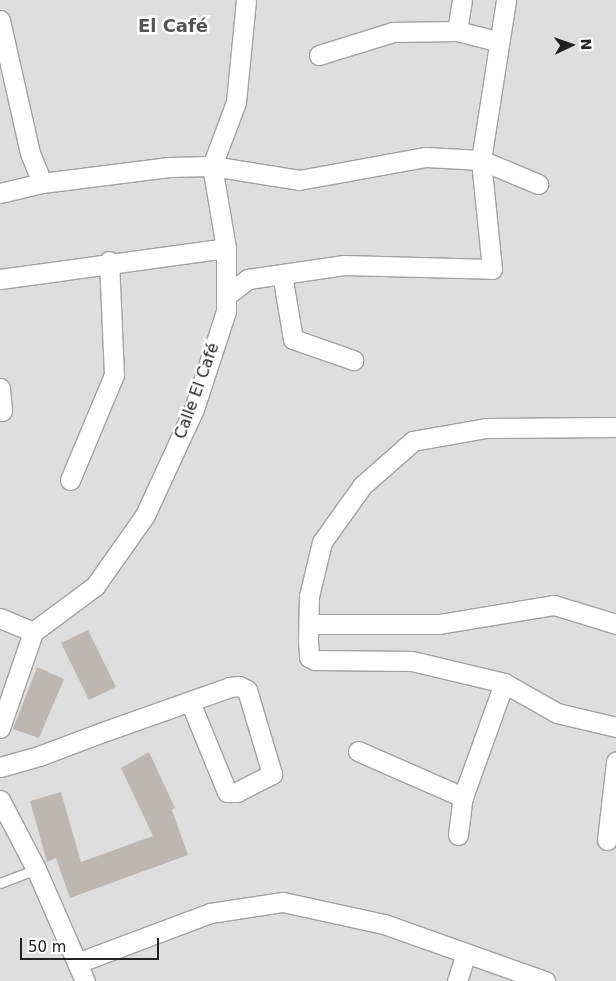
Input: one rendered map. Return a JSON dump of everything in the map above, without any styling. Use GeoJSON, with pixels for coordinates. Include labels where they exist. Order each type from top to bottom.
{"type":"FeatureCollection","features":[{"type":"Feature","properties":{"kind":"street"},"geometry":{"type":"LineString","coordinates":[[212,166],[236,102],[246,0]]}},
{"type":"Feature","properties":{"kind":"street"},"geometry":{"type":"LineString","coordinates":[[457,31],[462,0]]}},
{"type":"Feature","properties":{"kind":"street"},"geometry":{"type":"LineString","coordinates":[[226,296],[248,279],[344,265],[492,269],[481,160],[497,41],[506,0]]}},
{"type":"Feature","properties":{"kind":"street"},"geometry":{"type":"LineString","coordinates":[[0,20],[30,153],[42,183]]}},
{"type":"Feature","properties":{"kind":"street"},"geometry":{"type":"LineString","coordinates":[[319,55],[393,32],[457,31],[497,41]]}},
{"type":"Feature","properties":{"kind":"street"},"geometry":{"type":"LineString","coordinates":[[0,193],[42,183],[212,166],[299,180],[426,157],[481,160],[538,184]]}},
{"type":"Feature","properties":{"kind":"street","name":"Calle El Café"},"geometry":{"type":"LineString","coordinates":[[33,632],[95,586],[145,516],[194,409],[226,311],[226,248],[212,166]]}},
{"type":"Feature","properties":{"kind":"street"},"geometry":{"type":"LineString","coordinates":[[0,279],[109,261],[226,248]]}},
{"type":"Feature","properties":{"kind":"street"},"geometry":{"type":"LineString","coordinates":[[70,480],[114,375],[109,261]]}},
{"type":"Feature","properties":{"kind":"street"},"geometry":{"type":"LineString","coordinates":[[282,274],[293,339],[353,360]]}},
{"type":"Feature","properties":{"kind":"street"},"geometry":{"type":"LineString","coordinates":[[0,388],[2,411]]}},
{"type":"Feature","properties":{"kind":"street"},"geometry":{"type":"LineString","coordinates":[[616,427],[486,428],[413,441],[362,486],[322,542],[309,596],[309,657],[315,660],[412,661],[504,683],[557,713],[616,727]]}},
{"type":"Feature","properties":{"kind":"street"},"geometry":{"type":"LineString","coordinates":[[309,624],[439,624],[554,605],[616,624]]}},
{"type":"Feature","properties":{"kind":"street"},"geometry":{"type":"LineString","coordinates":[[0,618],[33,632],[0,728]]}},
{"type":"Feature","properties":{"kind":"street"},"geometry":{"type":"LineString","coordinates":[[458,835],[463,797],[504,683]]}},
{"type":"Feature","properties":{"kind":"street"},"geometry":{"type":"LineString","coordinates":[[0,767],[230,687],[248,690],[272,774],[236,792],[227,792],[190,702]]}},
{"type":"Feature","properties":{"kind":"street"},"geometry":{"type":"LineString","coordinates":[[358,752],[463,797]]}},
{"type":"Feature","properties":{"kind":"street"},"geometry":{"type":"LineString","coordinates":[[607,840],[616,762]]}},
{"type":"Feature","properties":{"kind":"street"},"geometry":{"type":"LineString","coordinates":[[0,800],[7,829],[36,869],[85,981]]}},
{"type":"Feature","properties":{"kind":"street"},"geometry":{"type":"LineString","coordinates":[[77,963],[210,913],[283,902],[384,924],[545,981]]}},
{"type":"Feature","properties":{"kind":"street"},"geometry":{"type":"LineString","coordinates":[[457,981],[466,953]]}},
{"type":"Feature","properties":{"kind":"lane"},"geometry":{"type":"LineString","coordinates":[[0,883],[36,869]]}},
{"type":"Feature","properties":{"kind":"shaded area"},"geometry":{"type":"Polygon","coordinates":[[[0,0],[616,0],[616,981],[0,981],[0,0]]]}},
{"type":"Feature","properties":{"kind":"building"},"geometry":{"type":"Polygon","coordinates":[[[88,630],[116,687],[89,700],[61,643],[88,630]]]}},
{"type":"Feature","properties":{"kind":"building"},"geometry":{"type":"Polygon","coordinates":[[[37,667],[64,679],[39,738],[13,729],[37,667]]]}},
{"type":"Feature","properties":{"kind":"building"},"geometry":{"type":"Polygon","coordinates":[[[149,752],[175,808],[172,810],[188,855],[70,898],[56,858],[47,862],[30,801],[61,792],[81,862],[153,836],[121,768],[149,752]]]}},
{"type":"Feature","properties":{"kind":"district","name":"El Café"},"geometry":{"type":"Point","coordinates":[173,26]}}]}
